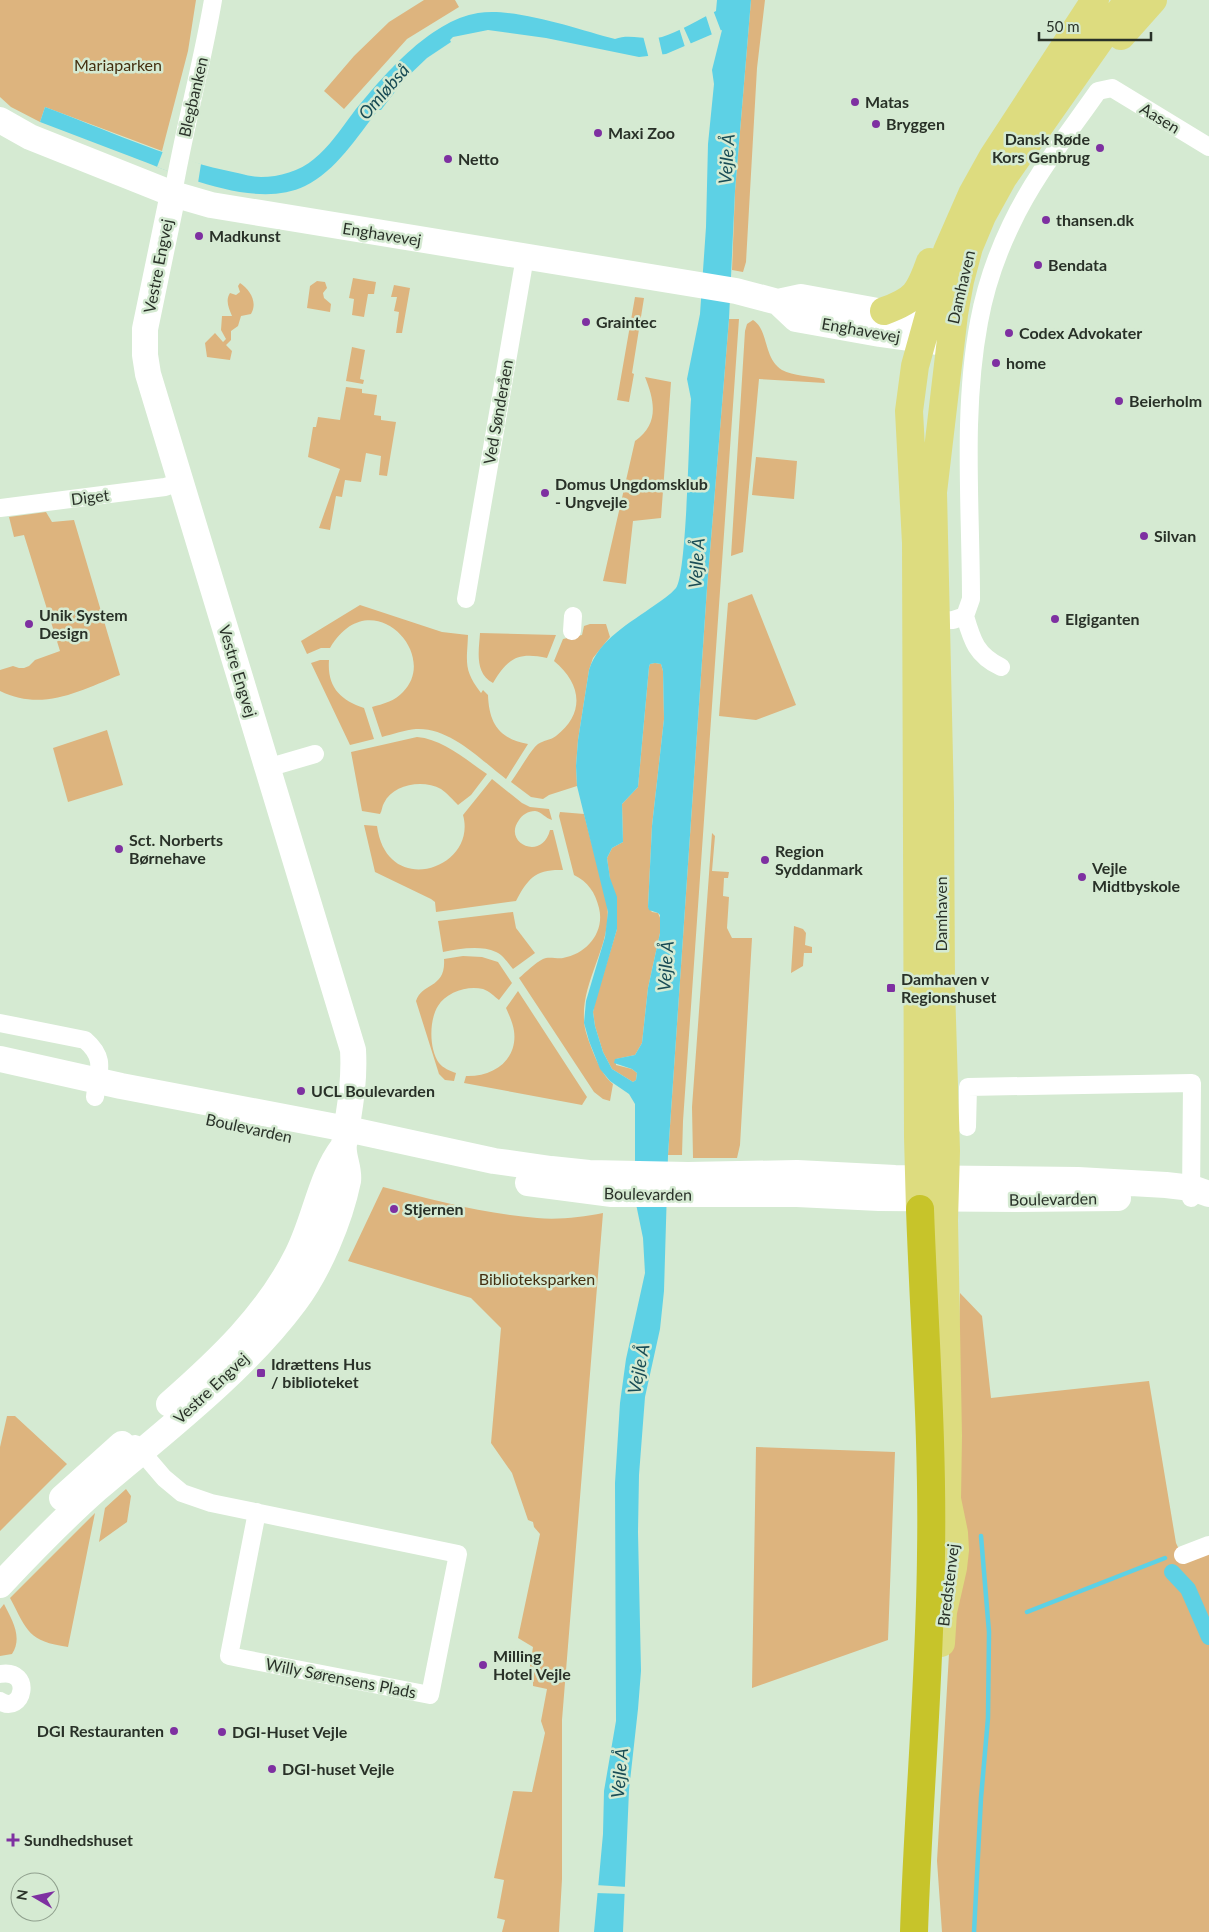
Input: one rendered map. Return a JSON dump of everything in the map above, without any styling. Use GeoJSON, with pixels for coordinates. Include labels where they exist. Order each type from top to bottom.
{"type":"FeatureCollection","features":[{"type":"Feature","properties":{"kind":"highway","name":"Bredstenvej"},"geometry":{"type":"LineString","coordinates":[[915,1932],[932,1554],[930,1439],[932,1195]]}},
{"type":"Feature","properties":{"kind":"highway","name":"Bredstenvej"},"geometry":{"type":"LineString","coordinates":[[915,1932],[928,1844],[940,1660]]}},
{"type":"Feature","properties":{"kind":"main road","name":"Damhaven"},"geometry":{"type":"LineString","coordinates":[[926,621],[933,492],[933,336],[948,251],[972,194],[992,158],[1096,0]]}},
{"type":"Feature","properties":{"kind":"main road","name":"Damhaven"},"geometry":{"type":"LineString","coordinates":[[932,1195],[946,1151],[941,987],[940,803],[926,621],[916,543],[909,411],[915,366],[933,336],[960,281],[969,247],[982,216],[1003,178],[1128,0]]}},
{"type":"Feature","properties":{"kind":"main road"},"geometry":{"type":"LineString","coordinates":[[1084,62],[1111,48],[1153,0]]}},
{"type":"Feature","properties":{"kind":"main road"},"geometry":{"type":"LineString","coordinates":[[884,311],[902,305],[915,294],[924,278],[958,190],[978,156],[1000,124],[1043,80]]}},
{"type":"Feature","properties":{"kind":"main road","name":"Enghavevej"},"geometry":{"type":"LineString","coordinates":[[0,120],[30,137],[172,194],[211,205],[633,276],[691,283],[736,291],[778,302],[800,297],[884,311],[933,336]]}},
{"type":"Feature","properties":{"kind":"main road","name":"Vestre Engvej"},"geometry":{"type":"LineString","coordinates":[[0,1559],[81,1479],[136,1445],[211,1392],[266,1336],[295,1302],[316,1266],[342,1202],[348,1179],[345,1138],[354,1074],[352,1050],[148,374],[145,355],[145,329],[172,194]]}},
{"type":"Feature","properties":{"kind":"main road","name":"Enghavevej"},"geometry":{"type":"LineString","coordinates":[[778,302],[796,319],[933,336]]}},
{"type":"Feature","properties":{"kind":"main road","name":"Boulevarden"},"geometry":{"type":"LineString","coordinates":[[0,1060],[96,1088]]}},
{"type":"Feature","properties":{"kind":"main road","name":"Boulevarden"},"geometry":{"type":"LineString","coordinates":[[0,1077],[96,1088],[345,1138],[552,1188],[594,1193],[627,1183],[677,1184],[797,1173],[932,1195],[1200,1198]]}},
{"type":"Feature","properties":{"kind":"main road","name":"Bredstenvej"},"geometry":{"type":"LineString","coordinates":[[932,1195],[947,1500],[954,1533],[955,1550],[943,1612],[940,1660]]}},
{"type":"Feature","properties":{"kind":"main road","name":"Vestre Engvej"},"geometry":{"type":"LineString","coordinates":[[0,1585],[136,1445]]}},
{"type":"Feature","properties":{"kind":"street","name":"Blegbanken"},"geometry":{"type":"LineString","coordinates":[[172,194],[213,0]]}},
{"type":"Feature","properties":{"kind":"street","name":"Aasen"},"geometry":{"type":"LineString","coordinates":[[1112,88],[1209,147]]}},
{"type":"Feature","properties":{"kind":"street","name":"Damhaven"},"geometry":{"type":"LineString","coordinates":[[964,616],[971,599],[969,424],[971,373],[979,320],[993,272],[1011,225],[1033,183],[1098,91],[1112,88]]}},
{"type":"Feature","properties":{"kind":"street","name":"Ved Sønderåen"},"geometry":{"type":"LineString","coordinates":[[466,599],[525,258]]}},
{"type":"Feature","properties":{"kind":"street","name":"Diget"},"geometry":{"type":"LineString","coordinates":[[0,508],[165,487],[180,482]]}},
{"type":"Feature","properties":{"kind":"street"},"geometry":{"type":"LineString","coordinates":[[926,621],[953,620],[964,616],[973,643],[990,662],[1000,667]]}},
{"type":"Feature","properties":{"kind":"street"},"geometry":{"type":"LineString","coordinates":[[267,768],[314,754]]}},
{"type":"Feature","properties":{"kind":"street"},"geometry":{"type":"LineString","coordinates":[[0,1023],[85,1040],[100,1059],[96,1088]]}},
{"type":"Feature","properties":{"kind":"street"},"geometry":{"type":"LineString","coordinates":[[967,1127],[968,1087],[1192,1083],[1200,1198]]}},
{"type":"Feature","properties":{"kind":"street","name":"Willy Sørensens Plads"},"geometry":{"type":"LineString","coordinates":[[136,1445],[164,1478],[182,1492],[211,1503],[256,1512],[458,1554],[430,1696],[229,1656],[256,1512]]}},
{"type":"Feature","properties":{"kind":"street"},"geometry":{"type":"LineString","coordinates":[[1183,1555],[1209,1545]]}},
{"type":"Feature","properties":{"kind":"street"},"geometry":{"type":"LineString","coordinates":[[0,1674],[11,1674],[19,1678],[22,1688],[20,1698],[12,1703],[0,1701]]}},
{"type":"Feature","properties":{"kind":"green space","name":"Mariaparken"},"geometry":{"type":"Polygon","coordinates":[[[0,0],[196,0],[188,51],[162,151],[45,107],[40,122],[11,107],[0,97],[0,0]]]}},
{"type":"Feature","properties":{"kind":"green space"},"geometry":{"type":"Polygon","coordinates":[[[424,0],[455,0],[459,7],[407,39],[344,109],[324,91],[354,56],[389,22],[424,0]]]}},
{"type":"Feature","properties":{"kind":"green space"},"geometry":{"type":"Polygon","coordinates":[[[751,0],[765,0],[757,68],[746,262],[743,272],[732,270],[735,191],[751,0]]]}},
{"type":"Feature","properties":{"kind":"green space"},"geometry":{"type":"Polygon","coordinates":[[[353,278],[376,282],[374,294],[368,294],[364,317],[352,315],[354,299],[349,298],[353,278]]]}},
{"type":"Feature","properties":{"kind":"green space"},"geometry":{"type":"Polygon","coordinates":[[[317,281],[325,282],[327,288],[323,293],[324,298],[331,304],[330,312],[307,308],[310,286],[317,281]]]}},
{"type":"Feature","properties":{"kind":"green space"},"geometry":{"type":"Polygon","coordinates":[[[240,283],[252,297],[253,310],[251,314],[241,316],[238,326],[231,331],[231,340],[226,345],[232,351],[230,360],[207,357],[205,343],[215,333],[223,342],[226,339],[221,330],[222,316],[232,316],[228,299],[230,293],[236,295],[240,292],[238,286],[240,283]]]}},
{"type":"Feature","properties":{"kind":"green space"},"geometry":{"type":"Polygon","coordinates":[[[394,285],[410,288],[402,333],[396,333],[399,312],[394,311],[397,297],[391,297],[394,285]]]}},
{"type":"Feature","properties":{"kind":"green space"},"geometry":{"type":"Polygon","coordinates":[[[635,297],[644,298],[629,402],[617,400],[635,297]]]}},
{"type":"Feature","properties":{"kind":"green space"},"geometry":{"type":"Polygon","coordinates":[[[729,319],[739,319],[682,1155],[668,1155],[707,588],[729,319]]]}},
{"type":"Feature","properties":{"kind":"green space"},"geometry":{"type":"Polygon","coordinates":[[[753,320],[762,330],[769,352],[776,365],[791,374],[824,379],[825,383],[759,379],[743,552],[731,556],[745,331],[747,324],[753,320]]]}},
{"type":"Feature","properties":{"kind":"green space"},"geometry":{"type":"Polygon","coordinates":[[[352,347],[365,350],[360,379],[364,380],[363,384],[346,381],[352,347]]]}},
{"type":"Feature","properties":{"kind":"green space"},"geometry":{"type":"Polygon","coordinates":[[[645,377],[671,382],[661,518],[633,521],[626,584],[603,581],[635,441],[648,427],[653,412],[651,395],[645,377]]]}},
{"type":"Feature","properties":{"kind":"green space"},"geometry":{"type":"Polygon","coordinates":[[[346,387],[362,389],[362,393],[377,395],[374,415],[381,416],[381,420],[396,422],[387,476],[379,475],[381,456],[366,453],[361,482],[345,480],[342,497],[336,496],[330,530],[319,528],[340,469],[308,457],[313,427],[316,427],[318,417],[340,420],[346,387]]]}},
{"type":"Feature","properties":{"kind":"green space"},"geometry":{"type":"Polygon","coordinates":[[[756,457],[797,461],[794,499],[752,495],[756,457]]]}},
{"type":"Feature","properties":{"kind":"green space"},"geometry":{"type":"Polygon","coordinates":[[[46,512],[52,522],[74,520],[120,675],[61,697],[31,700],[0,691],[0,670],[13,666],[24,668],[35,660],[60,651],[24,535],[14,537],[9,517],[46,512]]]}},
{"type":"Feature","properties":{"kind":"green space"},"geometry":{"type":"Polygon","coordinates":[[[752,594],[796,705],[756,720],[719,716],[728,603],[752,594]]]}},
{"type":"Feature","properties":{"kind":"green space"},"geometry":{"type":"Polygon","coordinates":[[[360,605],[442,632],[468,635],[467,666],[475,685],[481,693],[483,690],[488,695],[493,721],[503,734],[518,742],[528,744],[506,779],[476,754],[441,733],[416,729],[382,737],[372,707],[389,702],[400,695],[412,676],[413,660],[407,643],[396,630],[381,622],[364,621],[346,629],[330,648],[321,648],[307,654],[301,641],[360,605]]]}},
{"type":"Feature","properties":{"kind":"green space"},"geometry":{"type":"Polygon","coordinates":[[[606,624],[610,637],[593,658],[589,670],[578,740],[577,786],[549,795],[543,799],[531,797],[511,782],[535,746],[556,736],[572,718],[576,708],[574,688],[570,679],[554,661],[563,639],[582,635],[584,626],[606,624]]]}},
{"type":"Feature","properties":{"kind":"green space"},"geometry":{"type":"Polygon","coordinates":[[[480,633],[556,635],[547,658],[528,656],[515,659],[504,668],[493,683],[487,679],[480,667],[480,633]]]}},
{"type":"Feature","properties":{"kind":"green space"},"geometry":{"type":"Polygon","coordinates":[[[329,660],[330,678],[337,691],[348,701],[364,708],[374,739],[350,745],[311,663],[329,660]]]}},
{"type":"Feature","properties":{"kind":"green space"},"geometry":{"type":"Polygon","coordinates":[[[650,664],[661,664],[663,671],[664,719],[652,826],[648,907],[652,912],[658,913],[661,920],[648,988],[642,1043],[635,1055],[616,1059],[616,1065],[632,1069],[637,1073],[636,1080],[633,1082],[612,1069],[603,1052],[593,1012],[617,929],[607,858],[612,848],[623,842],[622,804],[638,787],[649,667],[650,664]]]}},
{"type":"Feature","properties":{"kind":"green space"},"geometry":{"type":"Polygon","coordinates":[[[107,730],[123,785],[68,802],[53,748],[107,730]]]}},
{"type":"Feature","properties":{"kind":"green space"},"geometry":{"type":"Polygon","coordinates":[[[417,737],[445,746],[487,774],[471,795],[458,805],[441,789],[426,784],[417,784],[394,791],[384,803],[380,814],[362,811],[351,752],[417,737]]]}},
{"type":"Feature","properties":{"kind":"green space"},"geometry":{"type":"Polygon","coordinates":[[[492,779],[522,803],[530,807],[549,809],[552,820],[535,811],[524,815],[515,828],[516,836],[519,842],[525,846],[532,847],[546,840],[550,830],[553,830],[563,870],[546,871],[534,876],[516,901],[436,912],[435,902],[431,899],[375,872],[364,825],[377,826],[384,849],[397,863],[413,869],[429,868],[445,861],[457,849],[464,834],[463,815],[492,779]]]}},
{"type":"Feature","properties":{"kind":"green space"},"geometry":{"type":"Polygon","coordinates":[[[560,812],[584,814],[607,903],[606,933],[588,989],[584,1019],[586,1031],[599,1065],[613,1084],[610,1101],[603,1099],[594,1092],[519,978],[543,959],[563,958],[580,952],[592,941],[599,925],[599,908],[593,892],[587,884],[574,875],[559,816],[560,812]]]}},
{"type":"Feature","properties":{"kind":"green space"},"geometry":{"type":"Polygon","coordinates":[[[712,833],[715,836],[712,871],[729,872],[728,878],[724,878],[723,896],[729,897],[727,928],[732,938],[752,938],[740,1145],[737,1158],[693,1158],[692,1107],[712,833]]]}},
{"type":"Feature","properties":{"kind":"green space"},"geometry":{"type":"Polygon","coordinates":[[[513,912],[516,928],[535,953],[513,969],[501,955],[490,950],[469,948],[443,952],[438,921],[513,912]]]}},
{"type":"Feature","properties":{"kind":"green space"},"geometry":{"type":"Polygon","coordinates":[[[794,926],[803,929],[806,933],[805,945],[812,947],[812,953],[804,953],[803,966],[791,973],[794,926]]]}},
{"type":"Feature","properties":{"kind":"green space"},"geometry":{"type":"Polygon","coordinates":[[[463,956],[482,957],[498,962],[512,983],[499,1000],[485,990],[471,988],[452,993],[438,1006],[433,1019],[431,1034],[433,1050],[441,1065],[456,1073],[454,1081],[445,1080],[439,1074],[416,1001],[423,991],[441,976],[444,969],[444,959],[463,956]]]}},
{"type":"Feature","properties":{"kind":"green space"},"geometry":{"type":"Polygon","coordinates":[[[518,991],[587,1097],[582,1105],[464,1083],[466,1076],[476,1076],[494,1070],[508,1058],[514,1041],[514,1031],[506,1008],[518,991]]]}},
{"type":"Feature","properties":{"kind":"green space","name":"Biblioteksparken"},"geometry":{"type":"Polygon","coordinates":[[[383,1187],[459,1206],[518,1216],[545,1219],[579,1217],[603,1213],[562,1720],[562,1879],[559,1932],[502,1932],[505,1920],[497,1918],[504,1880],[494,1878],[513,1791],[532,1792],[545,1733],[541,1721],[547,1689],[533,1686],[533,1681],[528,1679],[533,1647],[518,1638],[540,1534],[534,1527],[533,1522],[528,1520],[512,1473],[491,1443],[501,1328],[471,1298],[348,1261],[383,1187]]]}},
{"type":"Feature","properties":{"kind":"green space"},"geometry":{"type":"Polygon","coordinates":[[[960,1293],[982,1316],[991,1398],[1149,1381],[1176,1543],[1184,1560],[1209,1551],[1209,1932],[942,1932],[937,1861],[952,1602],[960,1293]]]}},
{"type":"Feature","properties":{"kind":"green space"},"geometry":{"type":"Polygon","coordinates":[[[7,1416],[15,1416],[67,1464],[0,1531],[0,1447],[7,1416]]]}},
{"type":"Feature","properties":{"kind":"green space"},"geometry":{"type":"Polygon","coordinates":[[[756,1447],[895,1452],[888,1640],[752,1688],[756,1447]]]}},
{"type":"Feature","properties":{"kind":"green space"},"geometry":{"type":"Polygon","coordinates":[[[126,1489],[131,1496],[127,1522],[99,1542],[105,1508],[126,1489]]]}},
{"type":"Feature","properties":{"kind":"green space"},"geometry":{"type":"Polygon","coordinates":[[[95,1513],[68,1647],[45,1642],[37,1638],[26,1627],[10,1598],[95,1513]]]}},
{"type":"Feature","properties":{"kind":"green space"},"geometry":{"type":"Polygon","coordinates":[[[4,1604],[15,1629],[17,1641],[12,1654],[0,1656],[0,1609],[4,1604]]]}},
{"type":"Feature","properties":{"kind":"water"},"geometry":{"type":"Polygon","coordinates":[[[717,0],[751,0],[735,191],[729,319],[707,588],[668,1155],[664,1291],[660,1329],[645,1397],[639,1475],[638,1532],[641,1671],[629,1790],[623,1932],[594,1932],[603,1834],[604,1791],[616,1721],[615,1483],[620,1403],[626,1359],[645,1273],[643,1238],[635,1199],[635,1104],[629,1094],[610,1081],[600,1069],[584,1023],[586,1001],[605,937],[608,912],[577,786],[576,766],[578,740],[589,670],[594,659],[600,649],[616,633],[674,591],[680,577],[687,499],[691,399],[687,379],[700,314],[706,227],[708,144],[714,84],[712,70],[722,30],[666,54],[639,57],[546,38],[488,30],[453,37],[450,40],[451,42],[427,58],[404,80],[381,110],[378,110],[327,172],[305,186],[285,192],[264,194],[218,187],[172,172],[40,122],[45,107],[179,158],[252,176],[275,176],[296,170],[314,159],[330,143],[378,83],[408,52],[442,27],[460,18],[478,13],[510,13],[546,20],[615,39],[621,37],[656,38],[682,29],[716,11],[717,0]],[[650,664],[649,667],[638,787],[622,804],[623,842],[612,848],[607,858],[610,878],[617,897],[617,929],[593,1012],[603,1052],[612,1069],[633,1082],[636,1080],[637,1073],[632,1069],[614,1063],[615,1059],[635,1055],[642,1043],[648,988],[660,933],[660,915],[649,910],[648,907],[652,826],[664,719],[663,671],[661,664],[650,664]]]}},
{"type":"Feature","properties":{"kind":"pier"},"geometry":{"type":"Polygon","coordinates":[[[713,10],[721,31],[712,35],[705,13],[713,10]]]}},
{"type":"Feature","properties":{"kind":"pier"},"geometry":{"type":"Polygon","coordinates":[[[683,26],[691,44],[685,47],[679,28],[683,26]]]}},
{"type":"Feature","properties":{"kind":"pier"},"geometry":{"type":"Polygon","coordinates":[[[658,35],[663,57],[649,59],[643,36],[658,35]]]}},
{"type":"Feature","properties":{"kind":"pier"},"geometry":{"type":"Polygon","coordinates":[[[163,151],[201,164],[198,183],[157,167],[163,151]]]}},
{"type":"Feature","properties":{"kind":"pier"},"geometry":{"type":"Polygon","coordinates":[[[595,1885],[628,1887],[627,1894],[595,1893],[595,1885]]]}},
{"type":"Feature","properties":{"kind":"waterway"},"geometry":{"type":"LineString","coordinates":[[974,1932],[981,1798],[988,1718],[989,1632],[981,1536]]}},
{"type":"Feature","properties":{"kind":"waterway"},"geometry":{"type":"LineString","coordinates":[[1027,1612],[1165,1558]]}},
{"type":"Feature","properties":{"kind":"waterway"},"geometry":{"type":"LineString","coordinates":[[1172,1572],[1188,1589],[1209,1637]]}},
{"type":"Feature","properties":{"kind":"place","name":"Matas"},"geometry":{"type":"Point","coordinates":[855,102]}},
{"type":"Feature","properties":{"kind":"place","name":"Bryggen"},"geometry":{"type":"Point","coordinates":[876,124]}},
{"type":"Feature","properties":{"kind":"place","name":"Maxi Zoo"},"geometry":{"type":"Point","coordinates":[598,133]}},
{"type":"Feature","properties":{"kind":"place","name":"Dansk Røde Kors Genbrug"},"geometry":{"type":"Point","coordinates":[1100,148]}},
{"type":"Feature","properties":{"kind":"place","name":"Netto"},"geometry":{"type":"Point","coordinates":[448,159]}},
{"type":"Feature","properties":{"kind":"place","name":"thansen.dk"},"geometry":{"type":"Point","coordinates":[1046,220]}},
{"type":"Feature","properties":{"kind":"place","name":"Madkunst"},"geometry":{"type":"Point","coordinates":[199,236]}},
{"type":"Feature","properties":{"kind":"place","name":"Bendata"},"geometry":{"type":"Point","coordinates":[1038,265]}},
{"type":"Feature","properties":{"kind":"place","name":"Graintec"},"geometry":{"type":"Point","coordinates":[586,322]}},
{"type":"Feature","properties":{"kind":"place","name":"Codex Advokater"},"geometry":{"type":"Point","coordinates":[1009,333]}},
{"type":"Feature","properties":{"kind":"place","name":"home"},"geometry":{"type":"Point","coordinates":[996,363]}},
{"type":"Feature","properties":{"kind":"place","name":"Beierholm"},"geometry":{"type":"Point","coordinates":[1119,401]}},
{"type":"Feature","properties":{"kind":"place","name":"Domus Ungdomsklub - Ungvejle"},"geometry":{"type":"Point","coordinates":[545,493]}},
{"type":"Feature","properties":{"kind":"place","name":"Silvan"},"geometry":{"type":"Point","coordinates":[1144,536]}},
{"type":"Feature","properties":{"kind":"place","name":"Elgiganten"},"geometry":{"type":"Point","coordinates":[1055,619]}},
{"type":"Feature","properties":{"kind":"place","name":"Unik System Design"},"geometry":{"type":"Point","coordinates":[29,624]}},
{"type":"Feature","properties":{"kind":"place","name":"Sct. Norberts Børnehave"},"geometry":{"type":"Point","coordinates":[119,849]}},
{"type":"Feature","properties":{"kind":"place","name":"Region Syddanmark"},"geometry":{"type":"Point","coordinates":[765,860]}},
{"type":"Feature","properties":{"kind":"place","name":"Vejle Midtbyskole"},"geometry":{"type":"Point","coordinates":[1082,877]}},
{"type":"Feature","properties":{"kind":"place","name":"Damhaven v Regionshuset"},"geometry":{"type":"Point","coordinates":[891,988]}},
{"type":"Feature","properties":{"kind":"place","name":"UCL Boulevarden"},"geometry":{"type":"Point","coordinates":[301,1091]}},
{"type":"Feature","properties":{"kind":"place","name":"Stjernen"},"geometry":{"type":"Point","coordinates":[394,1209]}},
{"type":"Feature","properties":{"kind":"place","name":"Idrættens Hus / biblioteket"},"geometry":{"type":"Point","coordinates":[261,1373]}},
{"type":"Feature","properties":{"kind":"place","name":"Milling Hotel Vejle"},"geometry":{"type":"Point","coordinates":[483,1665]}},
{"type":"Feature","properties":{"kind":"place","name":"DGI Restauranten"},"geometry":{"type":"Point","coordinates":[174,1731]}},
{"type":"Feature","properties":{"kind":"place","name":"DGI-Huset Vejle"},"geometry":{"type":"Point","coordinates":[222,1732]}},
{"type":"Feature","properties":{"kind":"place","name":"DGI-huset Vejle"},"geometry":{"type":"Point","coordinates":[272,1769]}},
{"type":"Feature","properties":{"kind":"place","name":"Sundhedshuset"},"geometry":{"type":"Point","coordinates":[13,1840]}},
{"type":"Feature","properties":{"kind":"water label","name":"Omløbså"},"geometry":{"type":"Point","coordinates":[384,92]}},
{"type":"Feature","properties":{"kind":"water label","name":"Vejle Å"},"geometry":{"type":"Point","coordinates":[727,159]}},
{"type":"Feature","properties":{"kind":"water label","name":"Vejle Å"},"geometry":{"type":"Point","coordinates":[697,563]}},
{"type":"Feature","properties":{"kind":"water label","name":"Vejle Å"},"geometry":{"type":"Point","coordinates":[666,966]}},
{"type":"Feature","properties":{"kind":"water label","name":"Vejle Å"},"geometry":{"type":"Point","coordinates":[639,1369]}},
{"type":"Feature","properties":{"kind":"water label","name":"Vejle Å"},"geometry":{"type":"Point","coordinates":[620,1773]}}]}
